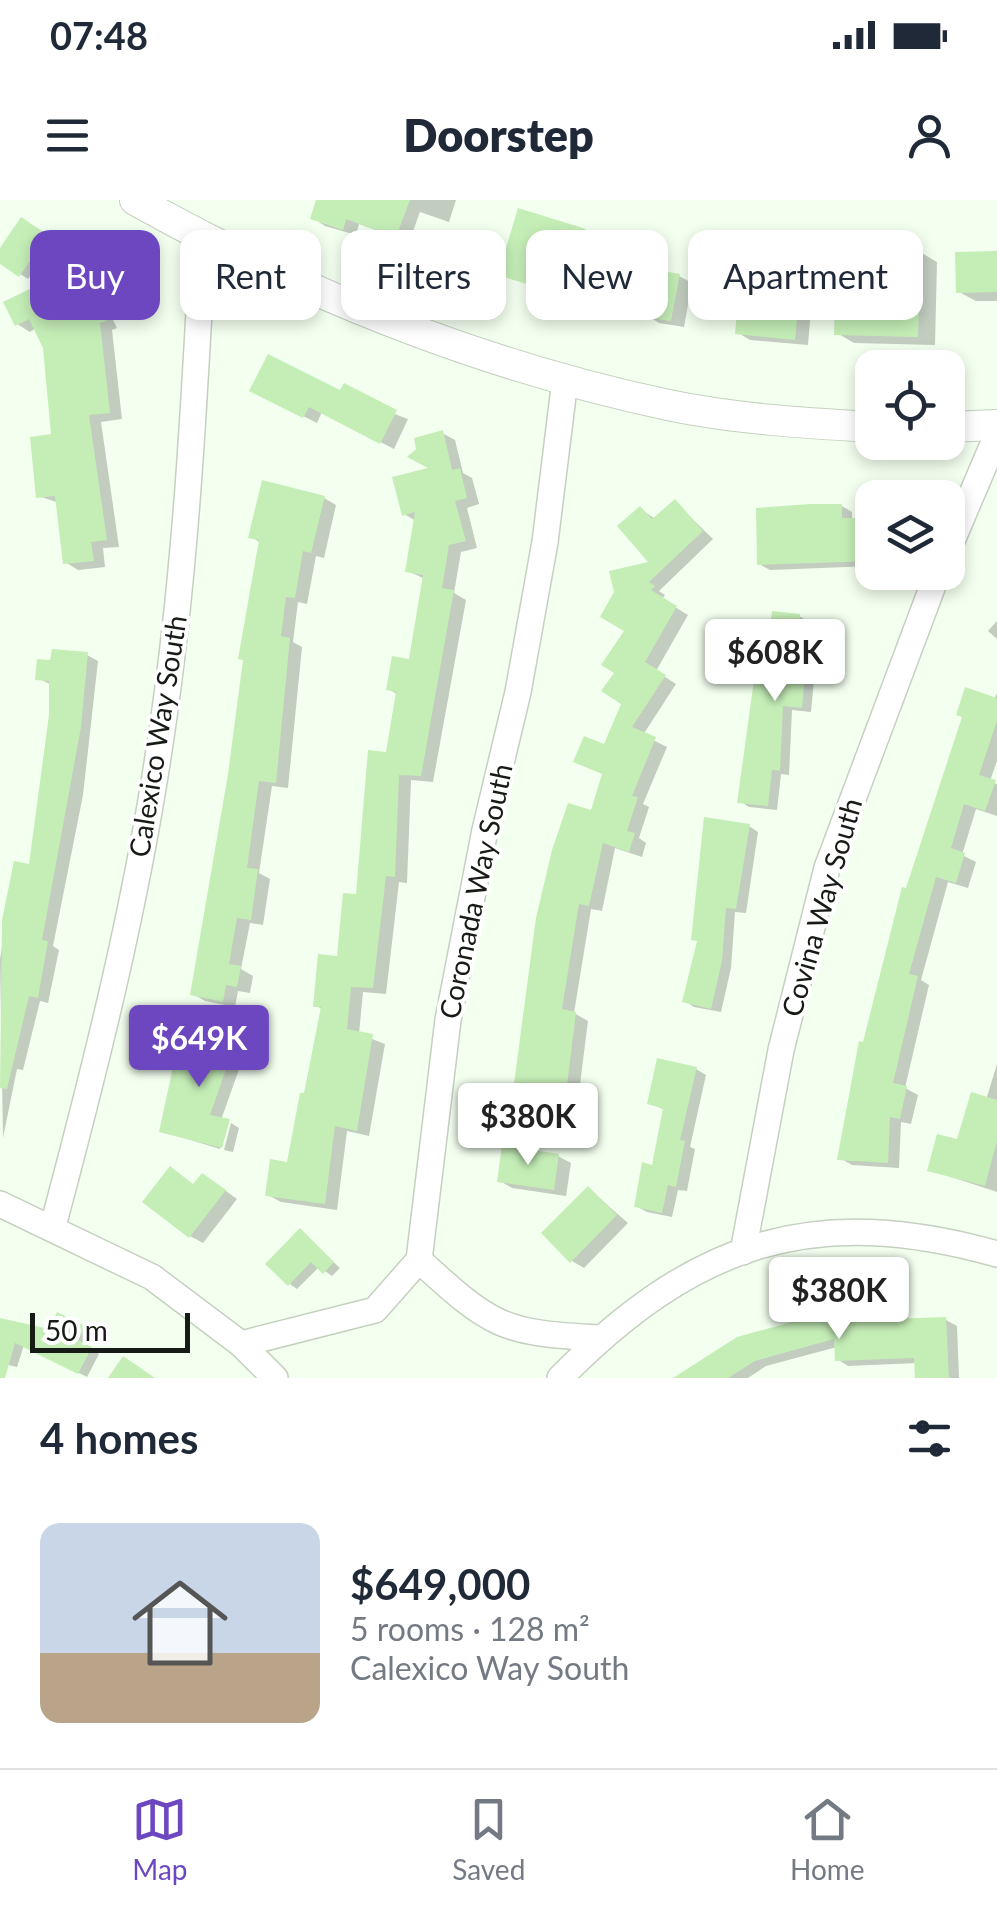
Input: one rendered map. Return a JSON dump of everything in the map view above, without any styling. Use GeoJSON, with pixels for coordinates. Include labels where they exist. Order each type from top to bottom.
{"type":"FeatureCollection","features":[{"type":"Feature","properties":{"kind":"street"},"geometry":{"type":"LineString","coordinates":[[135,200],[188,230]]}},
{"type":"Feature","properties":{"kind":"street"},"geometry":{"type":"LineString","coordinates":[[321,293],[454,345],[565,380],[670,406],[768,421],[855,427]]}},
{"type":"Feature","properties":{"kind":"street","name":"Calexico Way South"},"geometry":{"type":"LineString","coordinates":[[53,1226],[108,1020],[161,738],[190,489],[198,320]]}},
{"type":"Feature","properties":{"kind":"street","name":"Coronada Way South"},"geometry":{"type":"LineString","coordinates":[[419,1260],[448,1020],[522,673],[545,542],[565,380]]}},
{"type":"Feature","properties":{"kind":"street"},"geometry":{"type":"LineString","coordinates":[[965,426],[997,425]]}},
{"type":"Feature","properties":{"kind":"street"},"geometry":{"type":"LineString","coordinates":[[965,510],[997,436]]}},
{"type":"Feature","properties":{"kind":"street","name":"Covina Way South"},"geometry":{"type":"LineString","coordinates":[[743,1252],[780,1050],[827,868],[931,590]]}},
{"type":"Feature","properties":{"kind":"street"},"geometry":{"type":"LineString","coordinates":[[0,1204],[53,1226],[152,1277],[241,1344],[274,1378]]}},
{"type":"Feature","properties":{"kind":"street"},"geometry":{"type":"LineString","coordinates":[[560,1378],[600,1338],[672,1286],[786,1236],[882,1230],[997,1254]]}},
{"type":"Feature","properties":{"kind":"street"},"geometry":{"type":"LineString","coordinates":[[241,1344],[375,1310],[419,1260],[463,1301],[502,1328],[600,1338]]}},
{"type":"Feature","properties":{"kind":"building"},"geometry":{"type":"Polygon","coordinates":[[[316,200],[410,200],[399,230],[377,230],[346,219],[343,230],[310,219],[316,200]]]}},
{"type":"Feature","properties":{"kind":"building"},"geometry":{"type":"Polygon","coordinates":[[[518,208],[586,229],[526,230],[526,284],[506,278],[506,248],[518,208]]]}},
{"type":"Feature","properties":{"kind":"building"},"geometry":{"type":"Polygon","coordinates":[[[21,217],[40,230],[30,230],[30,261],[19,277],[0,264],[0,248],[21,217]]]}},
{"type":"Feature","properties":{"kind":"building"},"geometry":{"type":"Polygon","coordinates":[[[997,251],[997,292],[956,293],[955,252],[997,251]]]}},
{"type":"Feature","properties":{"kind":"building"},"geometry":{"type":"Polygon","coordinates":[[[668,272],[680,274],[671,321],[664,320],[668,320],[668,272]]]}},
{"type":"Feature","properties":{"kind":"building"},"geometry":{"type":"Polygon","coordinates":[[[30,289],[30,320],[106,321],[100,323],[110,413],[89,415],[107,540],[91,542],[94,561],[63,564],[55,496],[36,498],[30,437],[51,434],[43,348],[29,319],[15,326],[3,302],[30,289]]]}},
{"type":"Feature","properties":{"kind":"building"},"geometry":{"type":"Polygon","coordinates":[[[736,320],[797,320],[795,340],[735,334],[736,320]]]}},
{"type":"Feature","properties":{"kind":"building"},"geometry":{"type":"Polygon","coordinates":[[[835,320],[919,320],[918,337],[834,335],[835,320]]]}},
{"type":"Feature","properties":{"kind":"building"},"geometry":{"type":"Polygon","coordinates":[[[268,354],[340,390],[344,383],[397,410],[380,444],[309,407],[303,418],[249,391],[268,354]]]}},
{"type":"Feature","properties":{"kind":"building"},"geometry":{"type":"Polygon","coordinates":[[[443,430],[452,470],[460,468],[467,498],[455,501],[466,541],[449,545],[442,588],[454,590],[421,776],[399,775],[395,877],[386,876],[373,988],[351,987],[347,1029],[373,1034],[357,1131],[335,1126],[325,1204],[265,1196],[270,1159],[287,1162],[300,1093],[304,1093],[321,1007],[313,1007],[318,954],[337,956],[343,893],[356,894],[368,750],[386,752],[396,692],[386,690],[392,656],[409,659],[423,575],[405,572],[415,512],[402,516],[392,477],[428,468],[407,457],[416,449],[414,438],[443,430]]]}},
{"type":"Feature","properties":{"kind":"building"},"geometry":{"type":"Polygon","coordinates":[[[262,480],[325,496],[311,553],[303,551],[295,598],[286,597],[281,636],[290,638],[276,783],[259,781],[247,868],[258,869],[251,920],[237,918],[229,964],[241,966],[237,987],[226,985],[223,1002],[190,995],[228,774],[243,660],[238,659],[259,540],[248,538],[262,480]]]}},
{"type":"Feature","properties":{"kind":"building"},"geometry":{"type":"Polygon","coordinates":[[[675,499],[703,531],[649,582],[655,586],[651,590],[677,606],[645,662],[666,675],[632,727],[656,737],[632,796],[638,797],[627,831],[635,833],[629,852],[603,843],[589,906],[579,904],[562,1009],[576,1012],[563,1119],[510,1114],[536,918],[552,850],[568,803],[591,810],[602,774],[573,762],[584,736],[604,744],[621,704],[601,691],[614,673],[601,665],[624,631],[600,617],[614,592],[609,571],[648,562],[617,526],[640,506],[652,519],[675,499]]]}},
{"type":"Feature","properties":{"kind":"building"},"geometry":{"type":"Polygon","coordinates":[[[842,504],[842,518],[855,518],[855,562],[757,565],[756,508],[842,504]]]}},
{"type":"Feature","properties":{"kind":"building"},"geometry":{"type":"Polygon","coordinates":[[[772,611],[800,614],[799,633],[820,634],[817,666],[806,665],[802,708],[783,706],[780,771],[772,770],[768,806],[737,803],[754,680],[765,681],[772,611]]]}},
{"type":"Feature","properties":{"kind":"building"},"geometry":{"type":"Polygon","coordinates":[[[52,649],[88,652],[81,727],[42,940],[48,941],[38,998],[29,996],[7,1089],[0,1088],[2,920],[14,861],[29,864],[49,715],[49,681],[35,680],[37,659],[50,660],[52,649]]]}},
{"type":"Feature","properties":{"kind":"building"},"geometry":{"type":"Polygon","coordinates":[[[965,687],[997,698],[997,721],[979,775],[996,780],[985,811],[964,804],[951,848],[965,853],[956,883],[936,877],[909,974],[918,976],[893,1083],[907,1086],[900,1119],[890,1117],[888,1163],[837,1160],[859,1041],[863,1042],[902,887],[906,888],[962,717],[956,715],[965,687]]]}},
{"type":"Feature","properties":{"kind":"building"},"geometry":{"type":"Polygon","coordinates":[[[704,817],[750,824],[736,909],[726,908],[722,961],[711,1009],[682,1002],[697,941],[691,940],[704,817]]]}},
{"type":"Feature","properties":{"kind":"building"},"geometry":{"type":"Polygon","coordinates":[[[206,1023],[238,1035],[210,1115],[230,1119],[222,1148],[159,1132],[176,1053],[194,1059],[206,1023]]]}},
{"type":"Feature","properties":{"kind":"building"},"geometry":{"type":"Polygon","coordinates":[[[657,1058],[697,1067],[680,1140],[685,1141],[676,1187],[668,1185],[662,1213],[634,1207],[642,1162],[652,1165],[663,1108],[647,1104],[657,1058]]]}},
{"type":"Feature","properties":{"kind":"building"},"geometry":{"type":"Polygon","coordinates":[[[971,1092],[997,1100],[997,1141],[985,1186],[927,1171],[937,1134],[957,1139],[971,1092]]]}},
{"type":"Feature","properties":{"kind":"building"},"geometry":{"type":"Polygon","coordinates":[[[502,1145],[559,1154],[554,1190],[497,1182],[502,1145]]]}},
{"type":"Feature","properties":{"kind":"building"},"geometry":{"type":"Polygon","coordinates":[[[170,1166],[193,1184],[202,1173],[226,1190],[189,1238],[142,1202],[170,1166]]]}},
{"type":"Feature","properties":{"kind":"building"},"geometry":{"type":"Polygon","coordinates":[[[588,1186],[617,1215],[570,1263],[541,1233],[588,1186]]]}},
{"type":"Feature","properties":{"kind":"building"},"geometry":{"type":"Polygon","coordinates":[[[300,1228],[334,1262],[323,1274],[311,1262],[288,1286],[265,1264],[300,1228]]]}},
{"type":"Feature","properties":{"kind":"building"},"geometry":{"type":"Polygon","coordinates":[[[892,1307],[893,1319],[946,1317],[949,1378],[915,1378],[914,1358],[835,1361],[834,1339],[755,1361],[728,1378],[673,1378],[737,1337],[839,1309],[892,1307]]]}},
{"type":"Feature","properties":{"kind":"building"},"geometry":{"type":"Polygon","coordinates":[[[57,1312],[85,1326],[78,1340],[92,1347],[78,1374],[15,1343],[5,1378],[0,1378],[0,1318],[49,1329],[57,1312]]]}},
{"type":"Feature","properties":{"kind":"building"},"geometry":{"type":"Polygon","coordinates":[[[123,1356],[155,1378],[108,1378],[123,1356]]]}}]}
